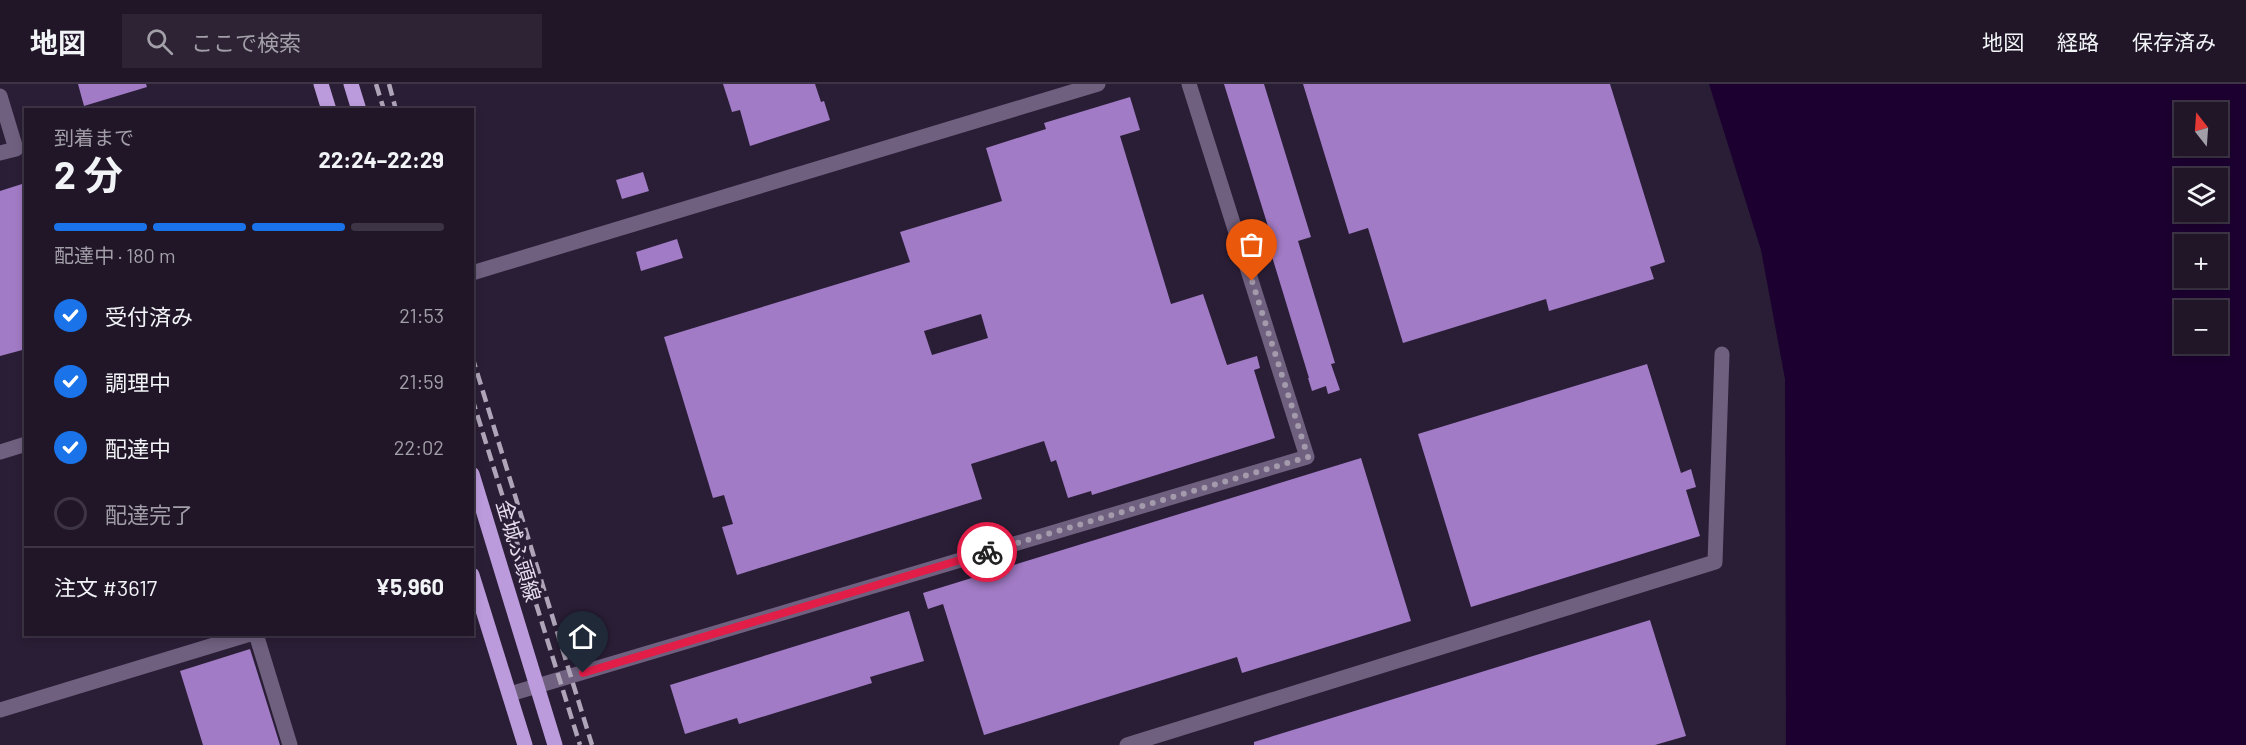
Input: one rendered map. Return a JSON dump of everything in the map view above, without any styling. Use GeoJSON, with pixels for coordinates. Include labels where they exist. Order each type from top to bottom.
{"type":"FeatureCollection","features":[{"type":"Feature","properties":{"kind":"main road"},"geometry":{"type":"LineString","coordinates":[[321,84],[328,108]]}},
{"type":"Feature","properties":{"kind":"main road"},"geometry":{"type":"LineString","coordinates":[[351,84],[358,108]]}},
{"type":"Feature","properties":{"kind":"main road","name":"金城ふ頭線"},"geometry":{"type":"LineString","coordinates":[[474,480],[555,745]]}},
{"type":"Feature","properties":{"kind":"main road"},"geometry":{"type":"LineString","coordinates":[[474,581],[525,745]]}},
{"type":"Feature","properties":{"kind":"street"},"geometry":{"type":"LineString","coordinates":[[474,272],[1098,84]]}},
{"type":"Feature","properties":{"kind":"street"},"geometry":{"type":"LineString","coordinates":[[510,694],[1308,457],[1189,84]]}},
{"type":"Feature","properties":{"kind":"street"},"geometry":{"type":"LineString","coordinates":[[0,96],[16,148],[0,153]]}},
{"type":"Feature","properties":{"kind":"street"},"geometry":{"type":"LineString","coordinates":[[1127,745],[1715,562],[1722,354]]}},
{"type":"Feature","properties":{"kind":"street"},"geometry":{"type":"LineString","coordinates":[[0,452],[24,445]]}},
{"type":"Feature","properties":{"kind":"street"},"geometry":{"type":"LineString","coordinates":[[0,710],[243,636]]}},
{"type":"Feature","properties":{"kind":"street"},"geometry":{"type":"LineString","coordinates":[[257,636],[290,745]]}},
{"type":"Feature","properties":{"kind":"shaded area"},"geometry":{"type":"Polygon","coordinates":[[[1709,84],[2246,84],[2246,745],[1786,745],[1785,379],[1761,250],[1709,84]]]}},
{"type":"Feature","properties":{"kind":"building"},"geometry":{"type":"Polygon","coordinates":[[[78,84],[146,84],[147,87],[84,106],[78,84]]]}},
{"type":"Feature","properties":{"kind":"building"},"geometry":{"type":"Polygon","coordinates":[[[723,84],[815,84],[830,120],[750,146],[740,110],[732,112],[723,84]]]}},
{"type":"Feature","properties":{"kind":"building"},"geometry":{"type":"Polygon","coordinates":[[[1224,84],[1264,84],[1311,237],[1298,241],[1335,363],[1331,364],[1340,390],[1328,394],[1326,386],[1312,391],[1270,250],[1275,249],[1224,84]]]}},
{"type":"Feature","properties":{"kind":"building"},"geometry":{"type":"Polygon","coordinates":[[[1303,84],[1610,84],[1665,262],[1650,267],[1654,279],[1549,311],[1546,299],[1403,343],[1368,228],[1349,234],[1303,84]]]}},
{"type":"Feature","properties":{"kind":"building"},"geometry":{"type":"Polygon","coordinates":[[[1130,97],[1140,130],[1120,136],[1171,304],[1203,294],[1227,365],[1257,356],[1260,368],[1254,370],[1275,438],[1092,495],[1091,491],[1068,498],[1056,460],[1051,462],[1044,441],[971,464],[982,499],[737,575],[722,527],[733,524],[724,495],[713,498],[664,337],[910,262],[900,232],[1002,201],[986,148],[1046,129],[1044,123],[1130,97]],[[981,314],[924,331],[932,355],[988,338],[981,314]]]}},
{"type":"Feature","properties":{"kind":"building"},"geometry":{"type":"Polygon","coordinates":[[[643,172],[649,191],[622,199],[616,180],[643,172]]]}},
{"type":"Feature","properties":{"kind":"building"},"geometry":{"type":"Polygon","coordinates":[[[22,184],[24,190],[24,350],[0,356],[0,191],[22,184]]]}},
{"type":"Feature","properties":{"kind":"building"},"geometry":{"type":"Polygon","coordinates":[[[677,239],[683,258],[641,271],[636,252],[677,239]]]}},
{"type":"Feature","properties":{"kind":"building"},"geometry":{"type":"Polygon","coordinates":[[[1647,364],[1681,473],[1691,469],[1696,487],[1686,490],[1700,536],[1471,607],[1418,434],[1647,364]]]}},
{"type":"Feature","properties":{"kind":"building"},"geometry":{"type":"Polygon","coordinates":[[[1361,458],[1411,621],[1242,673],[1237,657],[984,735],[943,604],[928,609],[923,593],[1361,458]]]}},
{"type":"Feature","properties":{"kind":"building"},"geometry":{"type":"Polygon","coordinates":[[[909,611],[924,661],[870,677],[872,683],[739,724],[737,718],[685,734],[670,685],[909,611]]]}},
{"type":"Feature","properties":{"kind":"building"},"geometry":{"type":"Polygon","coordinates":[[[1650,620],[1686,736],[1655,745],[1254,745],[1254,742],[1650,620]]]}},
{"type":"Feature","properties":{"kind":"building"},"geometry":{"type":"Polygon","coordinates":[[[250,649],[280,745],[203,745],[180,671],[250,649]]]}},
{"type":"Feature","properties":{"kind":"railway"},"geometry":{"type":"LineString","coordinates":[[376,84],[383,108]]}},
{"type":"Feature","properties":{"kind":"railway"},"geometry":{"type":"LineString","coordinates":[[389,84],[395,108]]}},
{"type":"Feature","properties":{"kind":"railway"},"geometry":{"type":"LineString","coordinates":[[474,362],[592,745]]}},
{"type":"Feature","properties":{"kind":"railway"},"geometry":{"type":"LineString","coordinates":[[474,404],[580,745]]}},
{"type":"Feature","properties":{"kind":"way so far"},"geometry":{"type":"LineString","coordinates":[[987,552],[1308,457],[1252,281]]}},
{"type":"Feature","properties":{"kind":"route"},"geometry":{"type":"LineString","coordinates":[[583,673],[987,552]]}}]}
